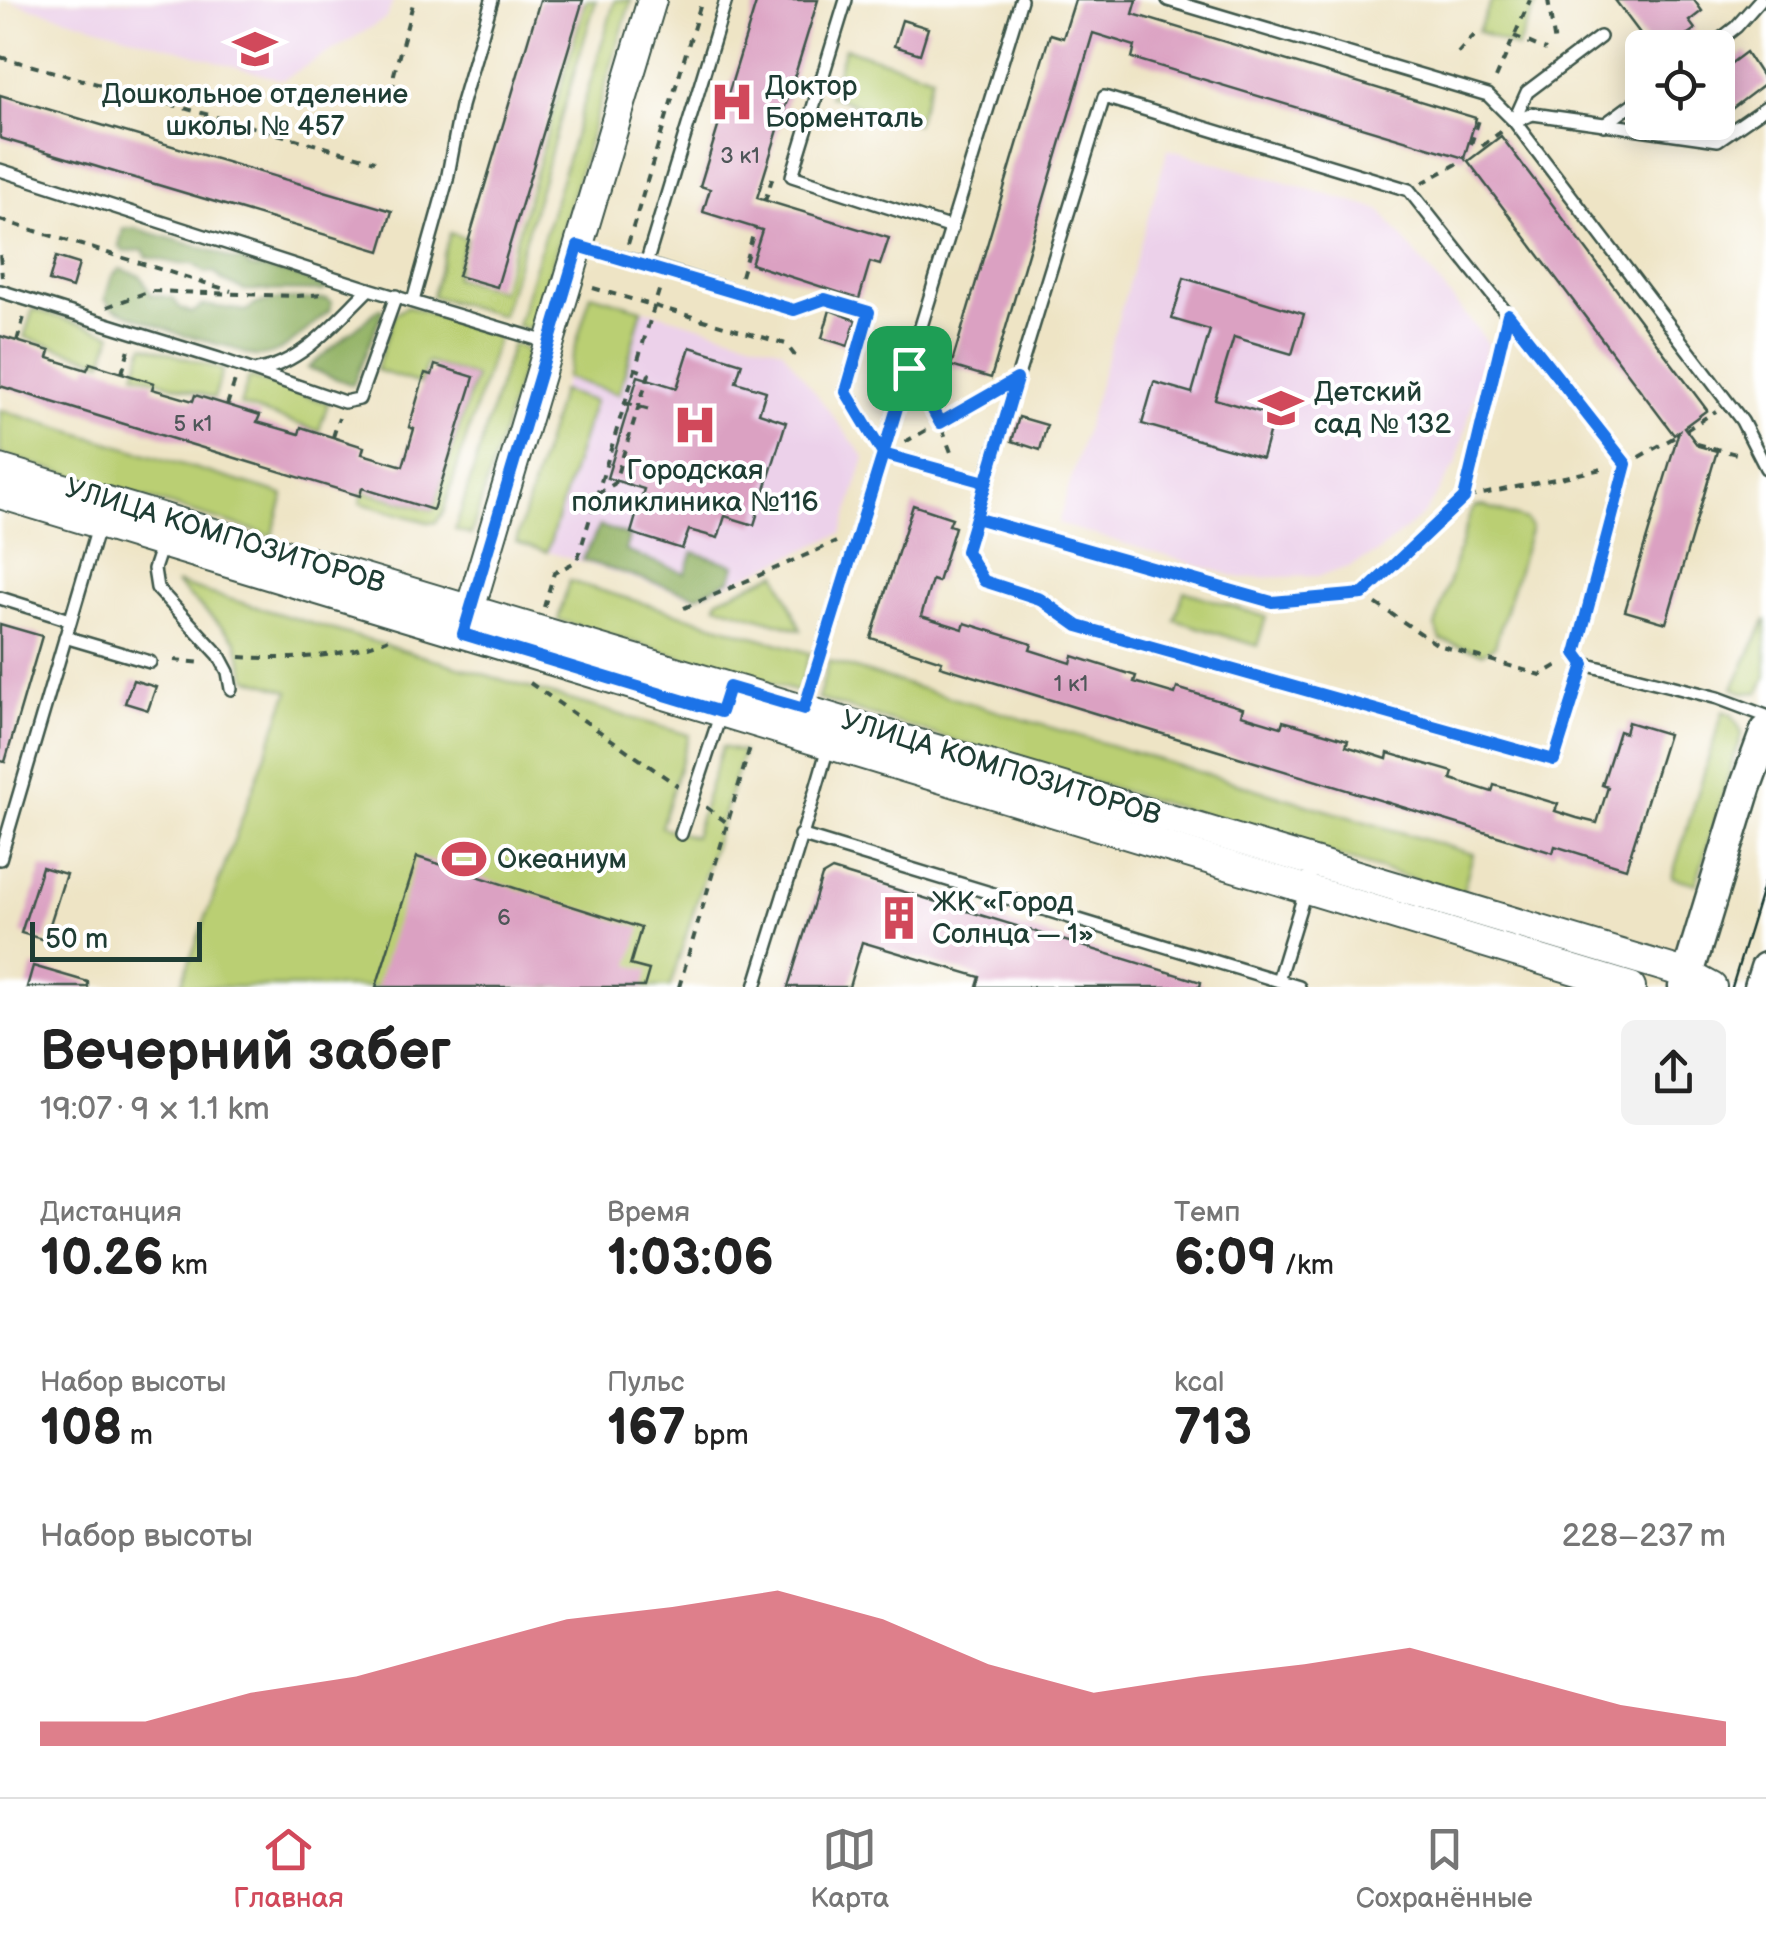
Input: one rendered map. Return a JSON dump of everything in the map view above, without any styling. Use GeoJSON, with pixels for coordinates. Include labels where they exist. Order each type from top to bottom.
{"type":"FeatureCollection","features":[{"type":"Feature","properties":{"kind":"main road"},"geometry":{"type":"LineString","coordinates":[[1695,983],[1744,788],[1766,731]]}},
{"type":"Feature","properties":{"kind":"main road"},"geometry":{"type":"LineString","coordinates":[[1760,987],[1766,968]]}},
{"type":"Feature","properties":{"kind":"street"},"geometry":{"type":"LineString","coordinates":[[466,622],[652,0]]}},
{"type":"Feature","properties":{"kind":"street","name":"УЛИЦА КОМПОЗИТОРОВ"},"geometry":{"type":"LineString","coordinates":[[0,469],[166,531],[1310,875],[1630,987]]}},
{"type":"Feature","properties":{"kind":"street","name":"УЛИЦА КОМПОЗИТОРОВ"},"geometry":{"type":"LineString","coordinates":[[0,494],[99,524],[166,531]]}},
{"type":"Feature","properties":{"kind":"street","name":"УЛИЦА КОМПОЗИТОРОВ"},"geometry":{"type":"LineString","coordinates":[[800,722],[829,744],[1695,983]]}},
{"type":"Feature","properties":{"kind":"lane"},"geometry":{"type":"LineString","coordinates":[[412,301],[492,0]]}},
{"type":"Feature","properties":{"kind":"lane"},"geometry":{"type":"LineString","coordinates":[[646,264],[726,0]]}},
{"type":"Feature","properties":{"kind":"lane"},"geometry":{"type":"LineString","coordinates":[[846,0],[792,176],[952,228]]}},
{"type":"Feature","properties":{"kind":"lane"},"geometry":{"type":"LineString","coordinates":[[800,722],[1021,0]]}},
{"type":"Feature","properties":{"kind":"lane"},"geometry":{"type":"LineString","coordinates":[[1168,0],[1488,95],[1514,122],[1728,403],[1746,417],[1764,465]]}},
{"type":"Feature","properties":{"kind":"lane"},"geometry":{"type":"LineString","coordinates":[[1732,30],[1760,0]]}},
{"type":"Feature","properties":{"kind":"lane"},"geometry":{"type":"LineString","coordinates":[[1514,122],[1526,92],[1600,37]]}},
{"type":"Feature","properties":{"kind":"lane"},"geometry":{"type":"LineString","coordinates":[[1104,97],[1409,190],[1626,464],[1554,760],[1078,626],[1040,599],[984,581],[966,551],[1104,97]]}},
{"type":"Feature","properties":{"kind":"lane"},"geometry":{"type":"LineString","coordinates":[[1514,122],[1533,114],[1718,140],[1766,108]]}},
{"type":"Feature","properties":{"kind":"lane"},"geometry":{"type":"LineString","coordinates":[[1604,125],[1625,109]]}},
{"type":"Feature","properties":{"kind":"lane"},"geometry":{"type":"LineString","coordinates":[[0,170],[370,290],[550,343]]}},
{"type":"Feature","properties":{"kind":"lane"},"geometry":{"type":"LineString","coordinates":[[578,246],[794,310],[825,299],[869,312],[846,392],[883,454],[985,482]]}},
{"type":"Feature","properties":{"kind":"lane"},"geometry":{"type":"LineString","coordinates":[[255,371],[277,367],[308,346],[370,290]]}},
{"type":"Feature","properties":{"kind":"lane"},"geometry":{"type":"LineString","coordinates":[[0,291],[344,402],[359,399],[396,296]]}},
{"type":"Feature","properties":{"kind":"lane"},"geometry":{"type":"LineString","coordinates":[[0,859],[99,524]]}},
{"type":"Feature","properties":{"kind":"lane"},"geometry":{"type":"LineString","coordinates":[[166,531],[154,569],[158,588],[219,656],[228,672],[231,690]]}},
{"type":"Feature","properties":{"kind":"lane"},"geometry":{"type":"LineString","coordinates":[[0,598],[70,620]]}},
{"type":"Feature","properties":{"kind":"lane"},"geometry":{"type":"LineString","coordinates":[[65,637],[150,662]]}},
{"type":"Feature","properties":{"kind":"lane"},"geometry":{"type":"LineString","coordinates":[[1580,658],[1766,716]]}},
{"type":"Feature","properties":{"kind":"lane"},"geometry":{"type":"LineString","coordinates":[[680,834],[725,700]]}},
{"type":"Feature","properties":{"kind":"lane"},"geometry":{"type":"LineString","coordinates":[[755,987],[829,744]]}},
{"type":"Feature","properties":{"kind":"lane"},"geometry":{"type":"LineString","coordinates":[[800,835],[1299,987]]}},
{"type":"Feature","properties":{"kind":"lane"},"geometry":{"type":"LineString","coordinates":[[1278,980],[1310,875]]}},
{"type":"Feature","properties":{"kind":"path"},"geometry":{"type":"LineString","coordinates":[[394,91],[394,74],[414,0]]}},
{"type":"Feature","properties":{"kind":"path"},"geometry":{"type":"LineString","coordinates":[[624,258],[702,0]]}},
{"type":"Feature","properties":{"kind":"path"},"geometry":{"type":"LineString","coordinates":[[1471,144],[1530,0]]}},
{"type":"Feature","properties":{"kind":"path"},"geometry":{"type":"LineString","coordinates":[[1548,0],[1555,44]]}},
{"type":"Feature","properties":{"kind":"path"},"geometry":{"type":"LineString","coordinates":[[1458,53],[1478,30]]}},
{"type":"Feature","properties":{"kind":"path"},"geometry":{"type":"LineString","coordinates":[[1514,36],[1546,50]]}},
{"type":"Feature","properties":{"kind":"path"},"geometry":{"type":"LineString","coordinates":[[0,57],[375,161]]}},
{"type":"Feature","properties":{"kind":"path"},"geometry":{"type":"LineString","coordinates":[[1482,146],[1514,122]]}},
{"type":"Feature","properties":{"kind":"path"},"geometry":{"type":"LineString","coordinates":[[1409,190],[1466,159]]}},
{"type":"Feature","properties":{"kind":"path"},"geometry":{"type":"LineString","coordinates":[[0,220],[240,293]]}},
{"type":"Feature","properties":{"kind":"path"},"geometry":{"type":"LineString","coordinates":[[736,292],[755,228]]}},
{"type":"Feature","properties":{"kind":"path"},"geometry":{"type":"LineString","coordinates":[[541,616],[554,573],[577,561],[665,270]]}},
{"type":"Feature","properties":{"kind":"path"},"geometry":{"type":"LineString","coordinates":[[590,288],[786,344],[798,360]]}},
{"type":"Feature","properties":{"kind":"path"},"geometry":{"type":"LineString","coordinates":[[88,317],[150,291],[326,294]]}},
{"type":"Feature","properties":{"kind":"path"},"geometry":{"type":"LineString","coordinates":[[17,341],[29,300]]}},
{"type":"Feature","properties":{"kind":"path"},"geometry":{"type":"LineString","coordinates":[[1464,498],[1508,314]]}},
{"type":"Feature","properties":{"kind":"path"},"geometry":{"type":"LineString","coordinates":[[122,373],[134,332]]}},
{"type":"Feature","properties":{"kind":"path"},"geometry":{"type":"LineString","coordinates":[[228,405],[240,366]]}},
{"type":"Feature","properties":{"kind":"path"},"geometry":{"type":"LineString","coordinates":[[909,368],[940,423],[959,474]]}},
{"type":"Feature","properties":{"kind":"path"},"geometry":{"type":"LineString","coordinates":[[597,494],[614,484],[639,407],[649,374],[635,369]]}},
{"type":"Feature","properties":{"kind":"path"},"geometry":{"type":"LineString","coordinates":[[883,454],[1017,379]]}},
{"type":"Feature","properties":{"kind":"path"},"geometry":{"type":"LineString","coordinates":[[625,402],[650,410]]}},
{"type":"Feature","properties":{"kind":"path"},"geometry":{"type":"LineString","coordinates":[[1686,430],[1728,403]]}},
{"type":"Feature","properties":{"kind":"path"},"geometry":{"type":"LineString","coordinates":[[976,518],[1272,602],[1363,594],[1464,498],[1626,464],[1675,437]]}},
{"type":"Feature","properties":{"kind":"path"},"geometry":{"type":"LineString","coordinates":[[1697,444],[1764,465]]}},
{"type":"Feature","properties":{"kind":"path"},"geometry":{"type":"LineString","coordinates":[[607,460],[621,464]]}},
{"type":"Feature","properties":{"kind":"path"},"geometry":{"type":"LineString","coordinates":[[684,608],[858,533]]}},
{"type":"Feature","properties":{"kind":"path"},"geometry":{"type":"LineString","coordinates":[[1363,594],[1438,645],[1541,675],[1580,658]]}},
{"type":"Feature","properties":{"kind":"path"},"geometry":{"type":"LineString","coordinates":[[174,660],[190,664],[219,656],[280,659],[362,650],[392,638]]}},
{"type":"Feature","properties":{"kind":"path"},"geometry":{"type":"LineString","coordinates":[[522,677],[726,822]]}},
{"type":"Feature","properties":{"kind":"path"},"geometry":{"type":"LineString","coordinates":[[679,987],[750,747]]}},
{"type":"Feature","properties":{"kind":"shaded area","name":"Дошкольное отделение школы № 457"},"geometry":{"type":"Polygon","coordinates":[[[393,0],[387,18],[282,80],[9,1],[393,0]]]}},
{"type":"Feature","properties":{"kind":"shaded area","name":"Детский сад № 132"},"geometry":{"type":"Polygon","coordinates":[[[1168,149],[1380,210],[1488,343],[1457,463],[1424,514],[1377,553],[1349,567],[1320,576],[1241,578],[1058,524],[1168,149]]]}},
{"type":"Feature","properties":{"kind":"shaded area","name":"Городская поликлиника №116"},"geometry":{"type":"Polygon","coordinates":[[[591,294],[782,349],[865,458],[842,533],[696,598],[516,542],[591,294]]]}},
{"type":"Feature","properties":{"kind":"green space"},"geometry":{"type":"Polygon","coordinates":[[[586,0],[596,0],[502,316],[432,296],[450,233],[466,238],[454,278],[501,291],[586,0]]]}},
{"type":"Feature","properties":{"kind":"green space"},"geometry":{"type":"Polygon","coordinates":[[[615,0],[631,0],[534,325],[529,329],[517,326],[615,0]]]}},
{"type":"Feature","properties":{"kind":"green space"},"geometry":{"type":"Polygon","coordinates":[[[1492,0],[1537,2],[1517,48],[1478,31],[1492,0]]]}},
{"type":"Feature","properties":{"kind":"green space"},"geometry":{"type":"Polygon","coordinates":[[[845,48],[932,76],[916,124],[829,96],[845,48]]]}},
{"type":"Feature","properties":{"kind":"green space"},"geometry":{"type":"Polygon","coordinates":[[[134,228],[327,288],[244,290],[193,264],[147,257],[143,250],[124,252],[119,246],[123,229],[134,228]]]}},
{"type":"Feature","properties":{"kind":"green space"},"geometry":{"type":"Polygon","coordinates":[[[120,269],[141,276],[151,295],[173,298],[180,308],[192,313],[203,305],[246,311],[263,302],[284,299],[327,299],[332,303],[329,311],[282,349],[272,354],[250,355],[184,336],[113,308],[105,299],[112,276],[120,269]]]}},
{"type":"Feature","properties":{"kind":"green space"},"geometry":{"type":"Polygon","coordinates":[[[591,294],[642,309],[619,394],[566,378],[591,294]]]}},
{"type":"Feature","properties":{"kind":"green space"},"geometry":{"type":"Polygon","coordinates":[[[407,306],[498,336],[443,513],[430,523],[360,503],[363,492],[433,510],[475,377],[427,362],[420,384],[376,370],[394,315],[407,306]]]}},
{"type":"Feature","properties":{"kind":"green space"},"geometry":{"type":"Polygon","coordinates":[[[380,308],[383,310],[353,385],[308,368],[380,308]]]}},
{"type":"Feature","properties":{"kind":"green space"},"geometry":{"type":"Polygon","coordinates":[[[33,309],[112,334],[103,362],[24,337],[33,309]]]}},
{"type":"Feature","properties":{"kind":"green space"},"geometry":{"type":"Polygon","coordinates":[[[512,344],[527,353],[471,535],[455,530],[512,344]]]}},
{"type":"Feature","properties":{"kind":"green space"},"geometry":{"type":"Polygon","coordinates":[[[144,345],[223,370],[214,398],[135,373],[144,345]]]}},
{"type":"Feature","properties":{"kind":"green space"},"geometry":{"type":"Polygon","coordinates":[[[249,377],[328,403],[319,431],[240,405],[249,377]]]}},
{"type":"Feature","properties":{"kind":"green space"},"geometry":{"type":"Polygon","coordinates":[[[561,391],[594,401],[547,552],[516,542],[561,391]]]}},
{"type":"Feature","properties":{"kind":"green space"},"geometry":{"type":"Polygon","coordinates":[[[0,410],[284,495],[272,536],[0,454],[0,410]]]}},
{"type":"Feature","properties":{"kind":"green space"},"geometry":{"type":"Polygon","coordinates":[[[1485,506],[1526,520],[1531,527],[1495,646],[1482,653],[1441,640],[1435,627],[1470,514],[1475,507],[1485,506]]]}},
{"type":"Feature","properties":{"kind":"green space"},"geometry":{"type":"Polygon","coordinates":[[[600,526],[629,536],[625,551],[685,573],[693,552],[735,565],[731,579],[697,596],[582,560],[600,526]]]}},
{"type":"Feature","properties":{"kind":"green space"},"geometry":{"type":"Polygon","coordinates":[[[777,573],[801,630],[716,605],[718,599],[777,573]]]}},
{"type":"Feature","properties":{"kind":"green space"},"geometry":{"type":"Polygon","coordinates":[[[569,581],[810,653],[798,692],[558,620],[569,581]]]}},
{"type":"Feature","properties":{"kind":"green space","name":"Океаниум"},"geometry":{"type":"Polygon","coordinates":[[[175,583],[689,735],[661,827],[694,837],[722,747],[743,752],[670,987],[180,987],[289,691],[247,678],[236,640],[175,583]]]}},
{"type":"Feature","properties":{"kind":"green space"},"geometry":{"type":"Polygon","coordinates":[[[1184,591],[1266,617],[1257,646],[1175,620],[1184,591]]]}},
{"type":"Feature","properties":{"kind":"green space"},"geometry":{"type":"Polygon","coordinates":[[[1766,619],[1766,676],[1759,692],[1744,693],[1733,688],[1766,619]]]}},
{"type":"Feature","properties":{"kind":"green space"},"geometry":{"type":"Polygon","coordinates":[[[829,661],[1473,854],[1462,894],[818,699],[829,661]]]}},
{"type":"Feature","properties":{"kind":"green space"},"geometry":{"type":"Polygon","coordinates":[[[1723,711],[1732,715],[1742,732],[1696,884],[1672,877],[1723,711]]]}},
{"type":"Feature","properties":{"kind":"building"},"geometry":{"type":"Polygon","coordinates":[[[540,0],[583,0],[497,287],[458,276],[540,0]]]}},
{"type":"Feature","properties":{"kind":"building"},"geometry":{"type":"Polygon","coordinates":[[[757,0],[818,0],[757,198],[889,238],[880,265],[870,262],[859,299],[751,264],[762,230],[703,212],[710,189],[700,186],[757,0]]]}},
{"type":"Feature","properties":{"kind":"building"},"geometry":{"type":"Polygon","coordinates":[[[1075,0],[1137,0],[1133,14],[1476,118],[1464,158],[1132,58],[1135,46],[1093,33],[991,378],[951,366],[1050,34],[1063,38],[1075,0]]]}},
{"type":"Feature","properties":{"kind":"building"},"geometry":{"type":"Polygon","coordinates":[[[1615,0],[1694,0],[1702,11],[1689,21],[1694,30],[1638,30],[1615,0]]]}},
{"type":"Feature","properties":{"kind":"building"},"geometry":{"type":"Polygon","coordinates":[[[902,20],[928,28],[920,54],[894,46],[902,20]]]}},
{"type":"Feature","properties":{"kind":"building"},"geometry":{"type":"Polygon","coordinates":[[[1746,52],[1766,83],[1735,106],[1735,60],[1746,52]]]}},
{"type":"Feature","properties":{"kind":"building"},"geometry":{"type":"Polygon","coordinates":[[[0,95],[392,211],[380,251],[0,138],[0,95]]]}},
{"type":"Feature","properties":{"kind":"building"},"geometry":{"type":"Polygon","coordinates":[[[1501,136],[1707,410],[1684,427],[1698,446],[1717,451],[1666,623],[1625,611],[1679,431],[1674,435],[1468,161],[1501,136]]]}},
{"type":"Feature","properties":{"kind":"building"},"geometry":{"type":"Polygon","coordinates":[[[56,257],[79,264],[72,288],[49,281],[56,257]]]}},
{"type":"Feature","properties":{"kind":"building"},"geometry":{"type":"Polygon","coordinates":[[[1184,278],[1304,314],[1292,354],[1234,337],[1215,399],[1274,416],[1262,458],[1142,424],[1154,382],[1192,393],[1210,330],[1172,319],[1184,278]]]}},
{"type":"Feature","properties":{"kind":"building"},"geometry":{"type":"Polygon","coordinates":[[[830,310],[856,320],[848,346],[822,338],[830,310]]]}},
{"type":"Feature","properties":{"kind":"building"},"geometry":{"type":"Polygon","coordinates":[[[0,336],[50,351],[48,358],[87,370],[90,363],[154,383],[152,389],[193,401],[195,395],[260,415],[257,422],[299,434],[301,427],[364,447],[362,454],[403,466],[414,429],[409,427],[425,373],[432,375],[435,365],[474,377],[433,510],[362,488],[360,496],[0,386],[0,336]]]}},
{"type":"Feature","properties":{"kind":"building"},"geometry":{"type":"Polygon","coordinates":[[[690,347],[742,363],[736,382],[766,391],[759,413],[786,422],[754,525],[725,516],[718,538],[689,530],[682,549],[631,533],[644,489],[607,478],[638,376],[677,388],[690,347]]]}},
{"type":"Feature","properties":{"kind":"building"},"geometry":{"type":"Polygon","coordinates":[[[1019,417],[1047,425],[1040,450],[1012,441],[1019,417]]]}},
{"type":"Feature","properties":{"kind":"building"},"geometry":{"type":"Polygon","coordinates":[[[913,505],[952,518],[949,525],[955,527],[938,582],[932,580],[921,616],[963,629],[965,623],[1032,644],[1030,650],[1071,663],[1073,656],[1136,676],[1134,682],[1175,694],[1177,688],[1243,708],[1241,715],[1281,727],[1283,721],[1348,740],[1346,746],[1387,759],[1388,753],[1453,772],[1451,779],[1492,792],[1494,785],[1558,804],[1555,811],[1577,818],[1597,823],[1608,787],[1602,785],[1619,731],[1625,733],[1628,722],[1668,734],[1626,868],[1555,846],[1553,853],[940,666],[942,661],[871,638],[913,505]]]}},
{"type":"Feature","properties":{"kind":"building"},"geometry":{"type":"Polygon","coordinates":[[[0,624],[42,636],[5,762],[0,761],[0,624]]]}},
{"type":"Feature","properties":{"kind":"building"},"geometry":{"type":"Polygon","coordinates":[[[133,680],[156,687],[148,710],[125,703],[133,680]]]}},
{"type":"Feature","properties":{"kind":"building","name":"Океаниум"},"geometry":{"type":"Polygon","coordinates":[[[417,857],[641,928],[630,965],[649,970],[644,987],[376,987],[417,857]]]}},
{"type":"Feature","properties":{"kind":"building"},"geometry":{"type":"Polygon","coordinates":[[[42,867],[66,874],[45,940],[21,933],[42,867]]]}},
{"type":"Feature","properties":{"kind":"building","name":"ЖК «Город Солнца — 1»"},"geometry":{"type":"Polygon","coordinates":[[[832,870],[1201,982],[1200,987],[977,987],[980,977],[862,942],[849,987],[788,987],[822,876],[832,870]]]}},
{"type":"Feature","properties":{"kind":"building"},"geometry":{"type":"Polygon","coordinates":[[[33,966],[88,982],[88,987],[27,987],[33,966]]]}},
{"type":"Feature","properties":{"kind":"tram line"},"geometry":{"type":"LineString","coordinates":[[1732,987],[1766,876]]}},
{"type":"Feature","properties":{"kind":"place","name":"Дошкольное отделение школы № 457"},"geometry":{"type":"Point","coordinates":[255,49]}},
{"type":"Feature","properties":{"kind":"place","name":"Доктор Борменталь"},"geometry":{"type":"Point","coordinates":[732,102]}},
{"type":"Feature","properties":{"kind":"place","name":"Детский сад № 132"},"geometry":{"type":"Point","coordinates":[1281,408]}},
{"type":"Feature","properties":{"kind":"place","name":"Городская поликлиника №116"},"geometry":{"type":"Point","coordinates":[695,425]}},
{"type":"Feature","properties":{"kind":"place","name":"Океаниум"},"geometry":{"type":"Point","coordinates":[464,859]}},
{"type":"Feature","properties":{"kind":"place","name":"ЖК «Город Солнца — 1»"},"geometry":{"type":"Point","coordinates":[899,918]}},
{"type":"Feature","properties":{"kind":"route"},"geometry":{"type":"LineString","coordinates":[[909,368],[883,454],[846,392],[869,312],[825,299],[794,310],[578,246],[463,634],[721,712],[729,687],[804,709],[883,454],[985,482],[976,518],[1272,602],[1363,594],[1464,498],[1508,314],[1626,464],[1576,653],[1584,664],[1554,760],[1078,626],[1040,599],[984,581],[966,551],[985,482],[1017,379],[940,423],[909,368]]}}]}
